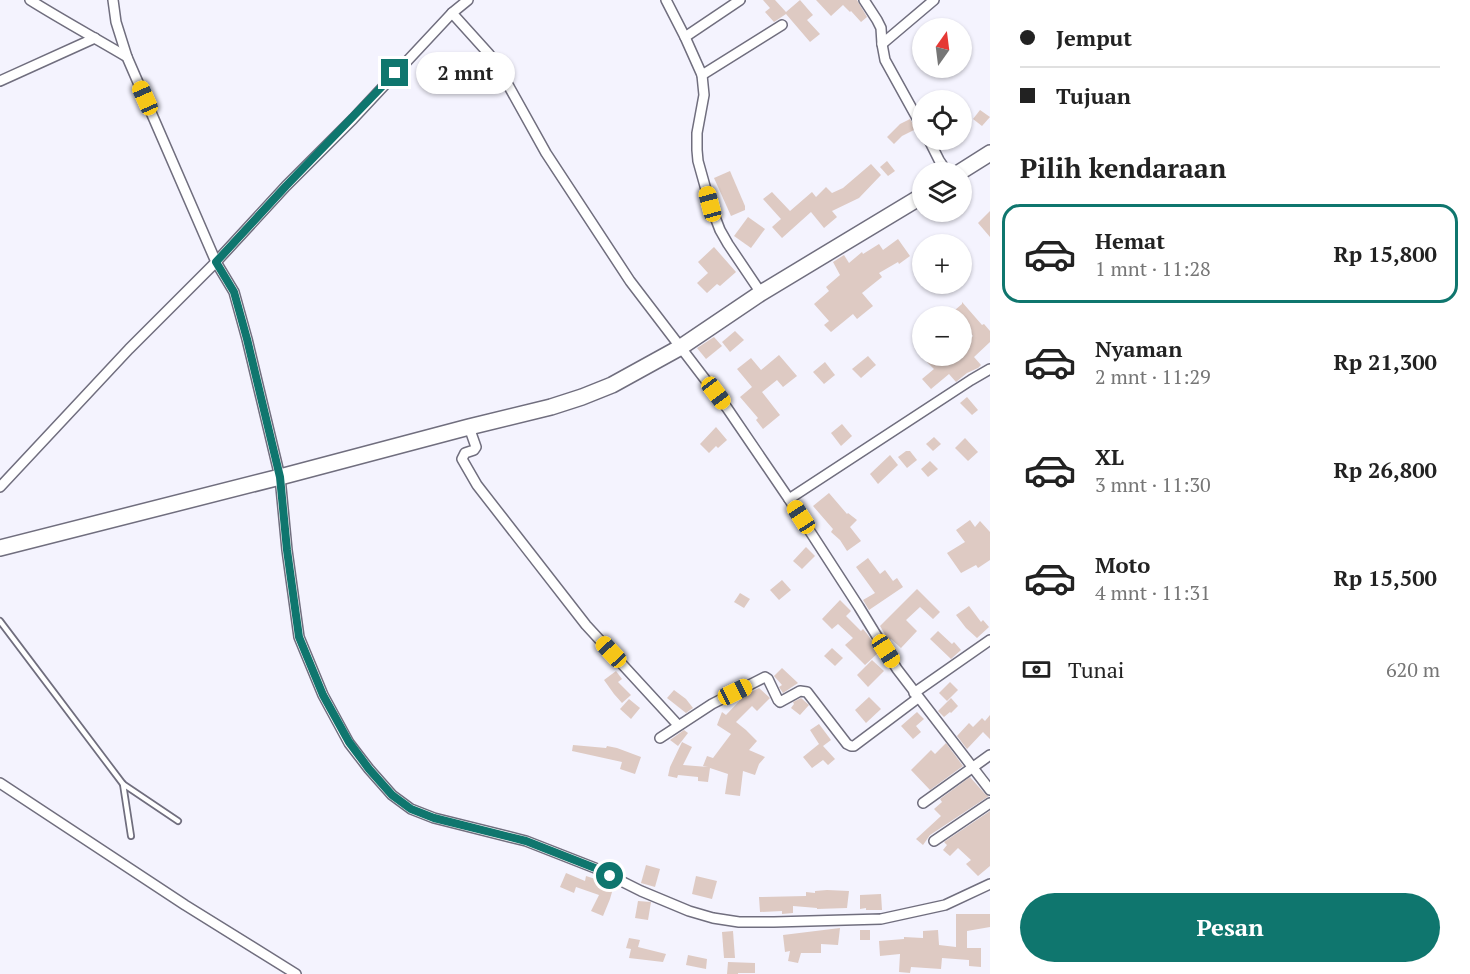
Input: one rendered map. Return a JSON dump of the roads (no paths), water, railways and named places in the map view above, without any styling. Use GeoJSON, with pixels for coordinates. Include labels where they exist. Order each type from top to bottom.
{"type":"FeatureCollection","features":[{"type":"Feature","properties":{"kind":"main road"},"geometry":{"type":"LineString","coordinates":[[972,164],[990,153]]}},
{"type":"Feature","properties":{"kind":"main road"},"geometry":{"type":"LineString","coordinates":[[0,548],[551,407],[582,397],[612,385],[681,347],[761,293],[912,202]]}},
{"type":"Feature","properties":{"kind":"street"},"geometry":{"type":"LineString","coordinates":[[30,0],[127,57]]}},
{"type":"Feature","properties":{"kind":"street"},"geometry":{"type":"LineString","coordinates":[[113,0],[116,22],[127,57],[216,262],[234,292],[280,477],[299,637],[323,695],[349,742],[392,795],[411,809],[434,818],[526,841],[595,868],[689,911],[722,919],[774,922],[881,919],[945,905],[990,884]]}},
{"type":"Feature","properties":{"kind":"street"},"geometry":{"type":"LineString","coordinates":[[0,487],[129,349],[216,262],[452,13],[468,0]]}},
{"type":"Feature","properties":{"kind":"street"},"geometry":{"type":"LineString","coordinates":[[666,0],[702,75],[704,95],[698,133],[698,161],[710,204],[720,230],[738,261],[761,293]]}},
{"type":"Feature","properties":{"kind":"street"},"geometry":{"type":"LineString","coordinates":[[685,37],[740,0]]}},
{"type":"Feature","properties":{"kind":"street"},"geometry":{"type":"LineString","coordinates":[[864,0],[881,28],[885,60],[912,109]]}},
{"type":"Feature","properties":{"kind":"street"},"geometry":{"type":"LineString","coordinates":[[882,44],[934,0]]}},
{"type":"Feature","properties":{"kind":"street"},"geometry":{"type":"LineString","coordinates":[[452,13],[497,65],[546,153],[623,271],[727,408],[859,606],[891,660],[990,790]]}},
{"type":"Feature","properties":{"kind":"street"},"geometry":{"type":"LineString","coordinates":[[702,75],[782,25]]}},
{"type":"Feature","properties":{"kind":"street"},"geometry":{"type":"LineString","coordinates":[[0,81],[95,38]]}},
{"type":"Feature","properties":{"kind":"street"},"geometry":{"type":"LineString","coordinates":[[789,499],[990,369]]}},
{"type":"Feature","properties":{"kind":"street"},"geometry":{"type":"LineString","coordinates":[[469,427],[476,447],[465,453],[462,459],[477,484],[586,625],[678,725]]}},
{"type":"Feature","properties":{"kind":"street"},"geometry":{"type":"LineString","coordinates":[[660,738],[712,704],[766,677],[780,702],[800,691],[807,692],[847,744],[853,746],[990,640]]}},
{"type":"Feature","properties":{"kind":"street"},"geometry":{"type":"LineString","coordinates":[[924,803],[990,755]]}},
{"type":"Feature","properties":{"kind":"street"},"geometry":{"type":"LineString","coordinates":[[0,783],[296,974]]}},
{"type":"Feature","properties":{"kind":"street"},"geometry":{"type":"LineString","coordinates":[[934,841],[990,803]]}},
{"type":"Feature","properties":{"kind":"lane"},"geometry":{"type":"LineString","coordinates":[[0,621],[123,784],[178,821]]}},
{"type":"Feature","properties":{"kind":"lane"},"geometry":{"type":"LineString","coordinates":[[123,784],[131,836]]}}]}
